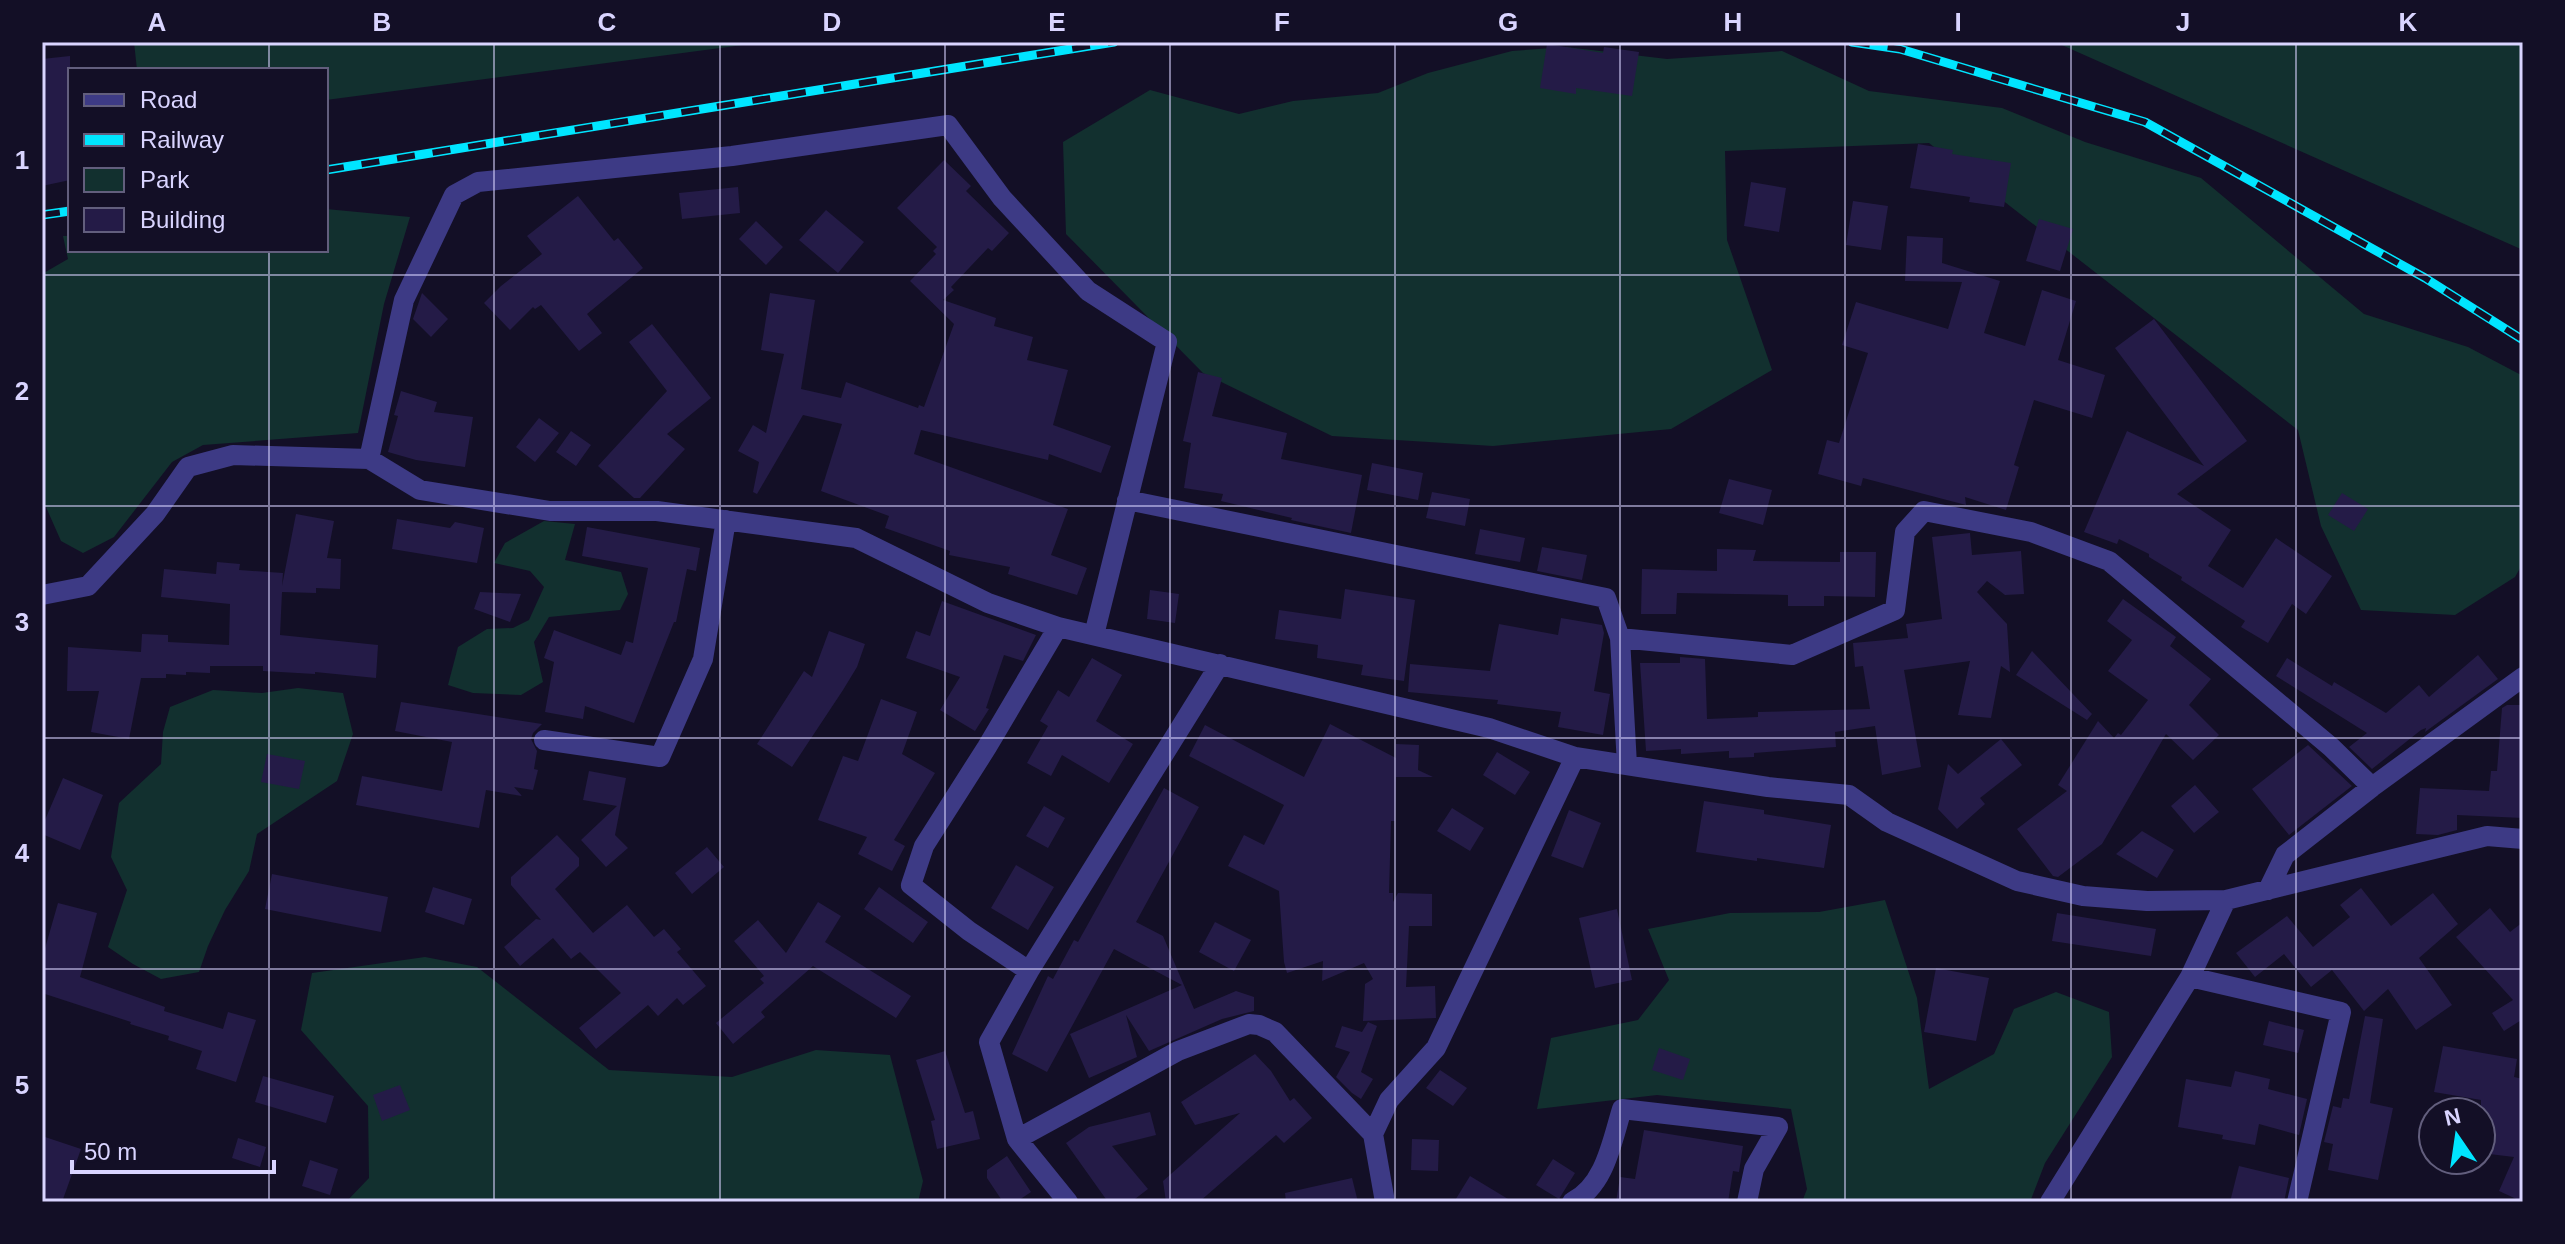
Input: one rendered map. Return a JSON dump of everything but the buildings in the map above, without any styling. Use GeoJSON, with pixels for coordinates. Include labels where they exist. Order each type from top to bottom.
{"type":"FeatureCollection","features":[{"type":"Feature","properties":{"kind":"street"},"geometry":{"type":"LineString","coordinates":[[369,459],[404,300],[454,195],[478,182],[748,154],[948,125],[1002,198],[1088,291],[1167,342],[1094,635]]}},
{"type":"Feature","properties":{"kind":"street"},"geometry":{"type":"LineString","coordinates":[[42,595],[88,586],[155,514],[188,467],[233,455],[369,459],[420,490],[550,511],[657,511],[856,538],[988,603],[1058,627],[1489,728],[1575,757],[1768,787],[1849,795],[1887,822],[2017,881],[2083,896],[2147,901],[2226,900],[2487,836],[2523,839]]}},
{"type":"Feature","properties":{"kind":"street"},"geometry":{"type":"LineString","coordinates":[[1127,500],[1606,598],[1620,638],[1627,765]]}},
{"type":"Feature","properties":{"kind":"street"},"geometry":{"type":"LineString","coordinates":[[1620,638],[1792,655],[1895,610],[1905,532],[1924,511],[2031,532],[2109,561],[2331,747],[2372,787]]}},
{"type":"Feature","properties":{"kind":"street"},"geometry":{"type":"LineString","coordinates":[[544,740],[660,757],[703,659],[726,520]]}},
{"type":"Feature","properties":{"kind":"street"},"geometry":{"type":"LineString","coordinates":[[1029,971],[969,931],[911,885],[924,846],[1058,627]]}},
{"type":"Feature","properties":{"kind":"street"},"geometry":{"type":"LineString","coordinates":[[1068,1202],[1017,1139],[989,1042],[1029,971],[1220,664]]}},
{"type":"Feature","properties":{"kind":"street"},"geometry":{"type":"LineString","coordinates":[[2268,890],[2285,855],[2523,677]]}},
{"type":"Feature","properties":{"kind":"street"},"geometry":{"type":"LineString","coordinates":[[1373,1134],[1389,1100],[1436,1048],[1575,757]]}},
{"type":"Feature","properties":{"kind":"street"},"geometry":{"type":"LineString","coordinates":[[2050,1202],[2190,977],[2226,900]]}},
{"type":"Feature","properties":{"kind":"street"},"geometry":{"type":"LineString","coordinates":[[2190,977],[2341,1012],[2297,1202]]}},
{"type":"Feature","properties":{"kind":"street"},"geometry":{"type":"LineString","coordinates":[[1017,1139],[1178,1051],[1249,1024],[1259,1025],[1275,1032],[1373,1134],[1385,1202]]}},
{"type":"Feature","properties":{"kind":"street"},"geometry":{"type":"LineString","coordinates":[[1572,1202],[1580,1198],[1601,1174],[1622,1109],[1778,1127],[1754,1169],[1747,1202]]}},
{"type":"Feature","properties":{"kind":"green space"},"geometry":{"type":"Polygon","coordinates":[[[134,42],[766,42],[328,100],[328,68],[137,68],[134,42]]]}},
{"type":"Feature","properties":{"kind":"green space"},"geometry":{"type":"Polygon","coordinates":[[[2055,42],[2523,42],[2523,250],[2055,42]]]}},
{"type":"Feature","properties":{"kind":"green space"},"geometry":{"type":"Polygon","coordinates":[[[1566,47],[1667,59],[1782,51],[1869,91],[2002,108],[2085,142],[2201,178],[2364,314],[2468,347],[2523,376],[2523,563],[2515,577],[2455,615],[2361,610],[2321,526],[2298,430],[1929,143],[1725,151],[1727,240],[1772,370],[1671,429],[1493,446],[1332,436],[1203,373],[1066,234],[1063,142],[1150,90],[1239,114],[1293,101],[1378,93],[1428,73],[1512,51],[1566,47]]]}},
{"type":"Feature","properties":{"kind":"green space"},"geometry":{"type":"Polygon","coordinates":[[[328,209],[410,217],[384,304],[358,433],[203,445],[172,462],[114,537],[83,553],[61,541],[42,498],[42,274],[68,259],[63,236],[68,236],[68,252],[328,252],[328,209]]]}},
{"type":"Feature","properties":{"kind":"green space"},"geometry":{"type":"Polygon","coordinates":[[[544,521],[575,524],[565,560],[621,572],[628,594],[620,610],[549,617],[534,642],[543,682],[521,695],[473,693],[448,685],[458,647],[487,629],[513,628],[529,620],[544,587],[530,571],[494,563],[505,543],[544,521]]]}},
{"type":"Feature","properties":{"kind":"green space"},"geometry":{"type":"Polygon","coordinates":[[[298,688],[343,693],[353,734],[337,781],[257,834],[249,871],[225,910],[199,972],[161,979],[108,947],[127,890],[111,857],[119,803],[161,764],[163,732],[170,707],[213,690],[262,693],[298,688]]]}},
{"type":"Feature","properties":{"kind":"green space"},"geometry":{"type":"Polygon","coordinates":[[[1885,900],[1917,998],[1929,1089],[1994,1054],[2014,1009],[2056,992],[2109,1012],[2112,1057],[2045,1163],[2030,1202],[1802,1202],[1807,1189],[1791,1109],[1657,1095],[1537,1109],[1551,1038],[1638,1020],[1669,980],[1648,929],[1730,913],[1819,912],[1885,900]]]}},
{"type":"Feature","properties":{"kind":"green space"},"geometry":{"type":"Polygon","coordinates":[[[425,957],[477,967],[609,1070],[732,1077],[816,1050],[890,1055],[923,1181],[918,1202],[346,1202],[369,1178],[368,1106],[301,1030],[312,973],[425,957]]]}},
{"type":"Feature","properties":{"kind":"railway"},"geometry":{"type":"LineString","coordinates":[[328,170],[1114,42]]}},
{"type":"Feature","properties":{"kind":"railway"},"geometry":{"type":"LineString","coordinates":[[1852,42],[1900,49],[2145,122],[2425,278],[2523,340]]}},
{"type":"Feature","properties":{"kind":"railway"},"geometry":{"type":"LineString","coordinates":[[42,215],[68,211]]}}]}
